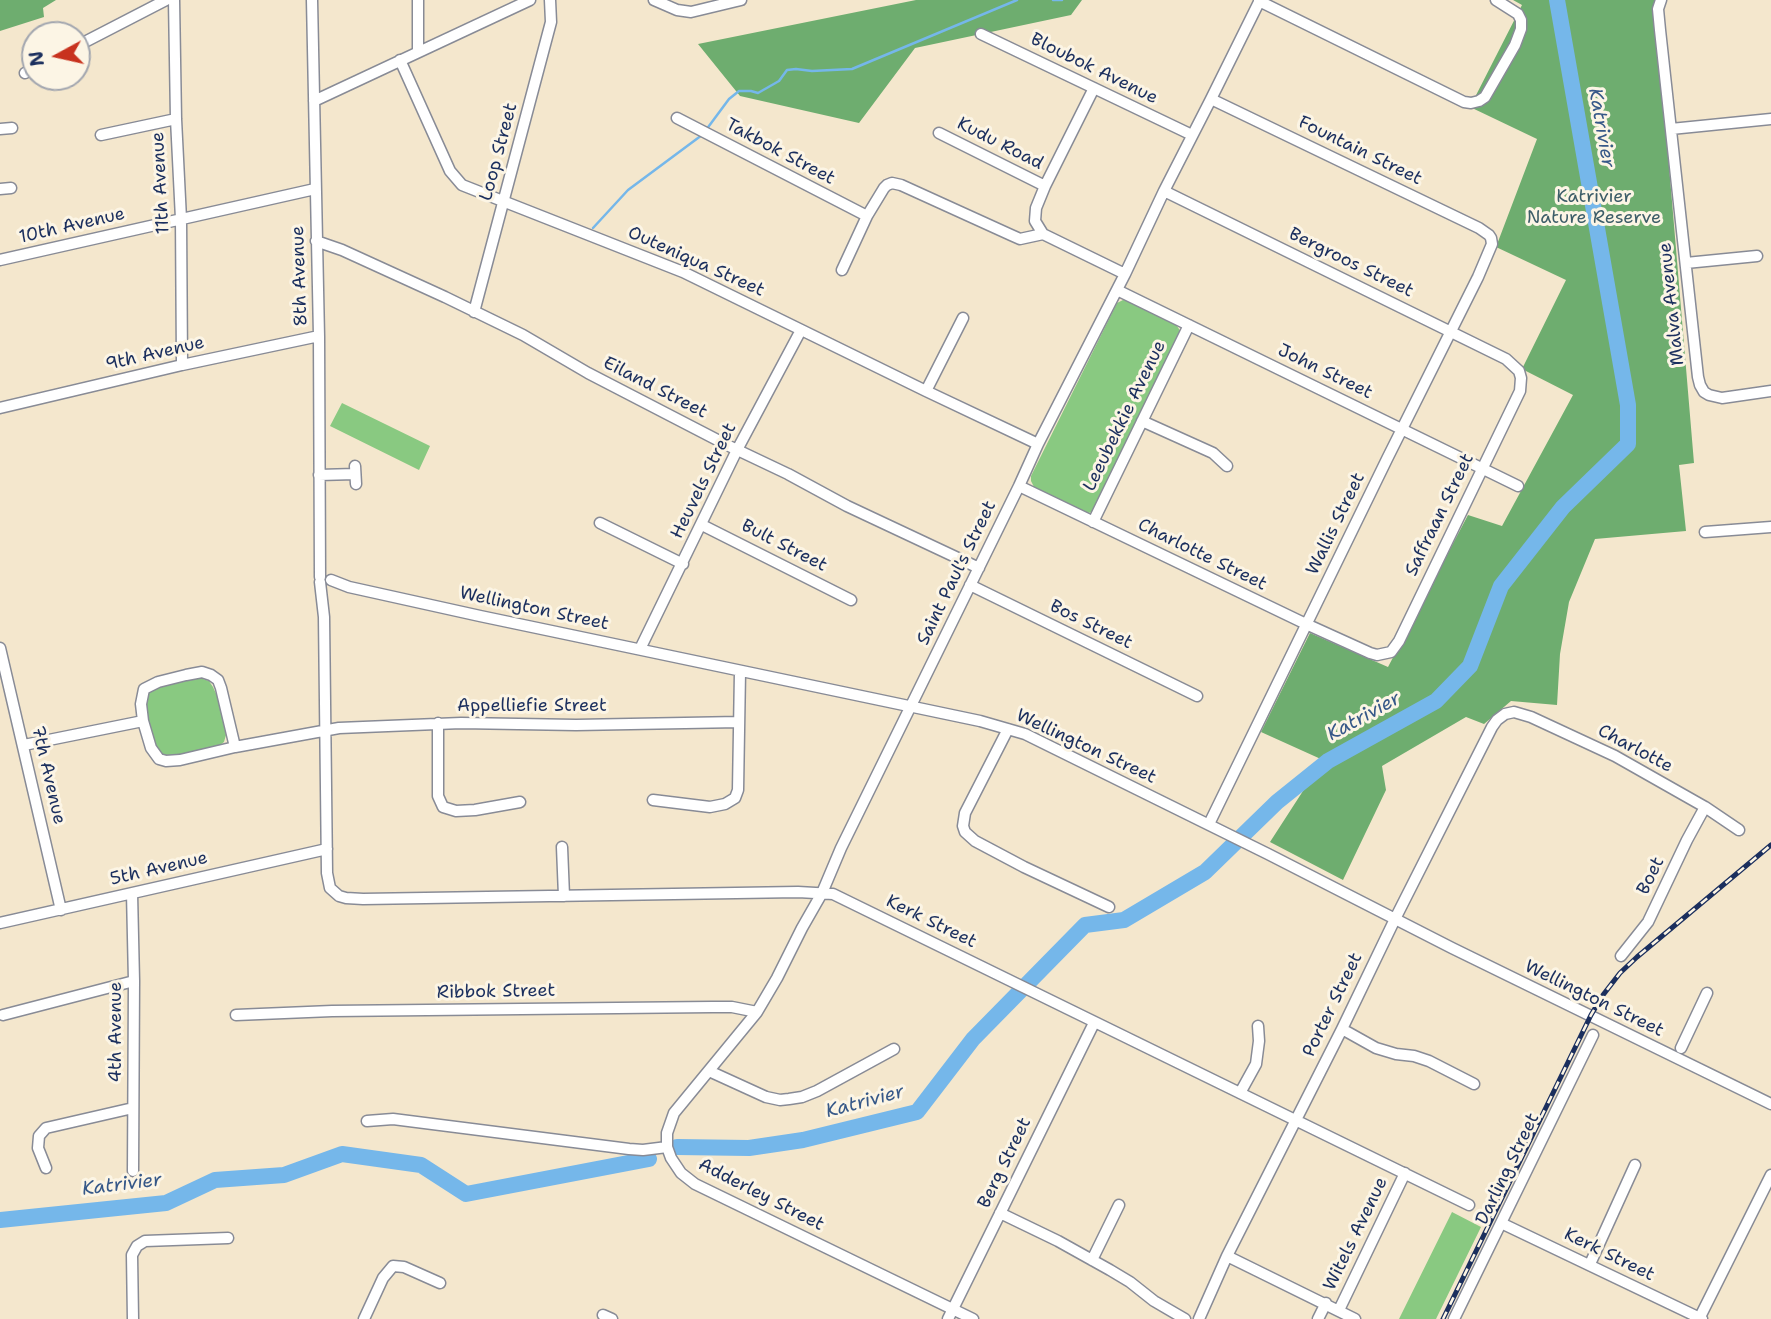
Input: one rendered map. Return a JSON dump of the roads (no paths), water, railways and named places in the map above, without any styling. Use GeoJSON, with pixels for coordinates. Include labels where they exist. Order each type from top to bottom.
{"type":"FeatureCollection","features":[{"type":"Feature","properties":{"kind":"street"},"geometry":{"type":"LineString","coordinates":[[91,39],[166,0]]}},
{"type":"Feature","properties":{"kind":"street","name":"11th Avenue"},"geometry":{"type":"LineString","coordinates":[[174,0],[181,219],[182,365]]}},
{"type":"Feature","properties":{"kind":"street","name":"8th Avenue"},"geometry":{"type":"LineString","coordinates":[[312,0],[319,475],[321,551],[325,580],[324,730],[330,888]]}},
{"type":"Feature","properties":{"kind":"street"},"geometry":{"type":"LineString","coordinates":[[418,0],[418,51]]}},
{"type":"Feature","properties":{"kind":"street"},"geometry":{"type":"LineString","coordinates":[[314,101],[530,0]]}},
{"type":"Feature","properties":{"kind":"street","name":"Loop Street"},"geometry":{"type":"LineString","coordinates":[[474,312],[551,22],[550,0]]}},
{"type":"Feature","properties":{"kind":"street"},"geometry":{"type":"LineString","coordinates":[[654,0],[677,10],[691,12],[741,0]]}},
{"type":"Feature","properties":{"kind":"street"},"geometry":{"type":"LineString","coordinates":[[1259,1],[1464,102],[1476,102],[1485,97],[1522,26],[1518,14],[1496,0]]}},
{"type":"Feature","properties":{"kind":"street","name":"Saint Paul's Street"},"geometry":{"type":"LineString","coordinates":[[667,1147],[667,1133],[674,1113],[757,1012],[822,893],[841,848],[1038,444],[1259,1]]}},
{"type":"Feature","properties":{"kind":"street","name":"Malva Avenue"},"geometry":{"type":"LineString","coordinates":[[1660,1],[1660,30],[1698,377],[1704,392],[1714,397],[1771,391]]}},
{"type":"Feature","properties":{"kind":"street","name":"Bloubok Avenue"},"geometry":{"type":"LineString","coordinates":[[981,34],[1192,135]]}},
{"type":"Feature","properties":{"kind":"street","name":"Outeniqua Street"},"geometry":{"type":"LineString","coordinates":[[400,60],[447,165],[457,181],[467,189],[684,272],[1038,444]]}},
{"type":"Feature","properties":{"kind":"street"},"geometry":{"type":"LineString","coordinates":[[1094,88],[1045,186],[1034,216],[1042,234],[1125,274]]}},
{"type":"Feature","properties":{"kind":"street","name":"Fountain Street"},"geometry":{"type":"LineString","coordinates":[[1211,99],[1468,222],[1491,238]]}},
{"type":"Feature","properties":{"kind":"street","name":"Takbok Street"},"geometry":{"type":"LineString","coordinates":[[677,118],[867,216]]}},
{"type":"Feature","properties":{"kind":"street"},"geometry":{"type":"LineString","coordinates":[[101,135],[176,119]]}},
{"type":"Feature","properties":{"kind":"street"},"geometry":{"type":"LineString","coordinates":[[1671,129],[1771,119]]}},
{"type":"Feature","properties":{"kind":"street","name":"Kudu Road"},"geometry":{"type":"LineString","coordinates":[[939,133],[1045,186]]}},
{"type":"Feature","properties":{"kind":"street"},"geometry":{"type":"LineString","coordinates":[[842,270],[867,216],[884,188],[892,183],[1020,239],[1042,234]]}},
{"type":"Feature","properties":{"kind":"street","name":"10th Avenue"},"geometry":{"type":"LineString","coordinates":[[0,260],[315,189]]}},
{"type":"Feature","properties":{"kind":"street","name":"Bergroos Street"},"geometry":{"type":"LineString","coordinates":[[1164,191],[1506,359],[1519,371]]}},
{"type":"Feature","properties":{"kind":"street","name":"Wallis Street"},"geometry":{"type":"LineString","coordinates":[[1209,824],[1451,332],[1489,253],[1491,238]]}},
{"type":"Feature","properties":{"kind":"street","name":"Eiland Street"},"geometry":{"type":"LineString","coordinates":[[316,241],[342,250],[523,335],[588,373],[737,450],[979,568]]}},
{"type":"Feature","properties":{"kind":"street"},"geometry":{"type":"LineString","coordinates":[[1686,263],[1757,256]]}},
{"type":"Feature","properties":{"kind":"street","name":"John Street"},"geometry":{"type":"LineString","coordinates":[[1117,290],[1518,486]]}},
{"type":"Feature","properties":{"kind":"street"},"geometry":{"type":"LineString","coordinates":[[926,391],[962,318]]}},
{"type":"Feature","properties":{"kind":"street","name":"Leeubekkie Avenue"},"geometry":{"type":"LineString","coordinates":[[1093,522],[1189,325]]}},
{"type":"Feature","properties":{"kind":"street","name":"Heuvels Street"},"geometry":{"type":"LineString","coordinates":[[640,649],[737,450],[801,330]]}},
{"type":"Feature","properties":{"kind":"street","name":"9th Avenue"},"geometry":{"type":"LineString","coordinates":[[0,408],[319,336]]}},
{"type":"Feature","properties":{"kind":"street","name":"Saffraan Street"},"geometry":{"type":"LineString","coordinates":[[1370,653],[1385,654],[1395,648],[1520,391],[1519,371]]}},
{"type":"Feature","properties":{"kind":"street"},"geometry":{"type":"LineString","coordinates":[[1142,421],[1213,453],[1227,467]]}},
{"type":"Feature","properties":{"kind":"street"},"geometry":{"type":"LineString","coordinates":[[319,475],[355,475]]}},
{"type":"Feature","properties":{"kind":"street","name":"Charlotte Street"},"geometry":{"type":"LineString","coordinates":[[1019,486],[1306,625],[1370,653]]}},
{"type":"Feature","properties":{"kind":"street"},"geometry":{"type":"LineString","coordinates":[[600,523],[682,564]]}},
{"type":"Feature","properties":{"kind":"street","name":"Bult Street"},"geometry":{"type":"LineString","coordinates":[[702,525],[851,600]]}},
{"type":"Feature","properties":{"kind":"street"},"geometry":{"type":"LineString","coordinates":[[1706,532],[1771,527]]}},
{"type":"Feature","properties":{"kind":"street","name":"Wellington Street"},"geometry":{"type":"LineString","coordinates":[[325,580],[1008,729],[1037,740],[1209,824],[1609,1026],[1771,1104]]}},
{"type":"Feature","properties":{"kind":"street","name":"Bos Street"},"geometry":{"type":"LineString","coordinates":[[970,585],[1197,696]]}},
{"type":"Feature","properties":{"kind":"street","name":"7th Avenue"},"geometry":{"type":"LineString","coordinates":[[0,648],[2,667],[24,745],[61,910]]}},
{"type":"Feature","properties":{"kind":"street"},"geometry":{"type":"LineString","coordinates":[[202,672],[218,680],[235,747],[180,760],[162,761],[151,748],[143,721],[141,698],[147,686],[202,672]]}},
{"type":"Feature","properties":{"kind":"street"},"geometry":{"type":"LineString","coordinates":[[653,800],[710,807],[725,804],[735,798],[738,790],[740,672]]}},
{"type":"Feature","properties":{"kind":"street","name":"Charlotte"},"geometry":{"type":"LineString","coordinates":[[1508,713],[1523,713],[1606,752],[1705,807],[1739,830]]}},
{"type":"Feature","properties":{"kind":"street","name":"Porter Street"},"geometry":{"type":"LineString","coordinates":[[1199,1319],[1227,1256],[1492,727],[1508,713]]}},
{"type":"Feature","properties":{"kind":"street"},"geometry":{"type":"LineString","coordinates":[[24,745],[143,721]]}},
{"type":"Feature","properties":{"kind":"street","name":"Appelliefie Street"},"geometry":{"type":"LineString","coordinates":[[235,747],[324,730],[438,723],[576,725],[739,722]]}},
{"type":"Feature","properties":{"kind":"street"},"geometry":{"type":"LineString","coordinates":[[438,723],[438,796],[443,807],[456,811],[475,810],[520,802]]}},
{"type":"Feature","properties":{"kind":"street"},"geometry":{"type":"LineString","coordinates":[[1008,729],[965,813],[965,832],[975,841],[1024,867],[1109,907]]}},
{"type":"Feature","properties":{"kind":"street","name":"Boet"},"geometry":{"type":"LineString","coordinates":[[1621,956],[1648,922],[1705,807]]}},
{"type":"Feature","properties":{"kind":"street"},"geometry":{"type":"LineString","coordinates":[[562,847],[564,896]]}},
{"type":"Feature","properties":{"kind":"street","name":"5th Avenue"},"geometry":{"type":"LineString","coordinates":[[0,923],[327,849]]}},
{"type":"Feature","properties":{"kind":"street","name":"Kerk Street"},"geometry":{"type":"LineString","coordinates":[[330,888],[339,896],[351,899],[822,893],[839,897],[1469,1205]]}},
{"type":"Feature","properties":{"kind":"street","name":"4th Avenue"},"geometry":{"type":"LineString","coordinates":[[132,893],[133,1171]]}},
{"type":"Feature","properties":{"kind":"street"},"geometry":{"type":"LineString","coordinates":[[3,1015],[134,981]]}},
{"type":"Feature","properties":{"kind":"street"},"geometry":{"type":"LineString","coordinates":[[1681,1048],[1707,993]]}},
{"type":"Feature","properties":{"kind":"street","name":"Ribbok Street"},"geometry":{"type":"LineString","coordinates":[[236,1015],[332,1011],[712,1007],[732,1007],[757,1012]]}},
{"type":"Feature","properties":{"kind":"street","name":"Berg Street"},"geometry":{"type":"LineString","coordinates":[[950,1314],[1094,1023]]}},
{"type":"Feature","properties":{"kind":"street"},"geometry":{"type":"LineString","coordinates":[[1240,1093],[1256,1064],[1258,1026]]}},
{"type":"Feature","properties":{"kind":"street"},"geometry":{"type":"LineString","coordinates":[[1342,1029],[1376,1048],[1429,1061],[1474,1084]]}},
{"type":"Feature","properties":{"kind":"street","name":"Darling Street"},"geometry":{"type":"LineString","coordinates":[[1454,1319],[1593,1035]]}},
{"type":"Feature","properties":{"kind":"street"},"geometry":{"type":"LineString","coordinates":[[709,1071],[766,1097],[789,1099],[817,1090],[894,1049]]}},
{"type":"Feature","properties":{"kind":"street"},"geometry":{"type":"LineString","coordinates":[[46,1168],[38,1148],[39,1136],[44,1129],[133,1108]]}},
{"type":"Feature","properties":{"kind":"street"},"geometry":{"type":"LineString","coordinates":[[367,1121],[393,1119],[629,1149],[667,1147]]}},
{"type":"Feature","properties":{"kind":"street","name":"Adderley Street"},"geometry":{"type":"LineString","coordinates":[[667,1147],[681,1173],[695,1184],[950,1314],[973,1319]]}},
{"type":"Feature","properties":{"kind":"street"},"geometry":{"type":"LineString","coordinates":[[1590,1264],[1635,1166]]}},
{"type":"Feature","properties":{"kind":"street","name":"Witels Avenue"},"geometry":{"type":"LineString","coordinates":[[1339,1310],[1405,1173]]}},
{"type":"Feature","properties":{"kind":"street"},"geometry":{"type":"LineString","coordinates":[[1700,1319],[1771,1175]]}},
{"type":"Feature","properties":{"kind":"street"},"geometry":{"type":"LineString","coordinates":[[1092,1260],[1119,1205]]}},
{"type":"Feature","properties":{"kind":"street"},"geometry":{"type":"LineString","coordinates":[[1000,1213],[1092,1260],[1185,1319]]}},
{"type":"Feature","properties":{"kind":"street","name":"Kerk Street"},"geometry":{"type":"LineString","coordinates":[[1501,1223],[1700,1319]]}},
{"type":"Feature","properties":{"kind":"street"},"geometry":{"type":"LineString","coordinates":[[132,1319],[132,1255],[137,1246],[145,1241],[228,1238]]}},
{"type":"Feature","properties":{"kind":"street"},"geometry":{"type":"LineString","coordinates":[[1227,1256],[1355,1319]]}},
{"type":"Feature","properties":{"kind":"street"},"geometry":{"type":"LineString","coordinates":[[364,1319],[383,1278],[393,1266],[404,1267],[440,1283]]}},
{"type":"Feature","properties":{"kind":"street","name":"Witels Avenue"},"geometry":{"type":"LineString","coordinates":[[1318,1319],[1326,1303]]}},
{"type":"Feature","properties":{"kind":"waterway"},"geometry":{"type":"LineString","coordinates":[[706,130],[729,99],[739,91],[758,93],[779,81],[787,70],[852,69],[1017,0]]}},
{"type":"Feature","properties":{"kind":"waterway"},"geometry":{"type":"LineString","coordinates":[[1053,0],[1062,0]]}},
{"type":"Feature","properties":{"kind":"waterway","name":"Katrivier"},"geometry":{"type":"LineString","coordinates":[[677,1147],[749,1148],[803,1140],[917,1112],[973,1039],[1085,925],[1124,920],[1205,872],[1277,802],[1328,761],[1436,701],[1470,666],[1501,586],[1563,507],[1628,444],[1628,405],[1557,0]]}},
{"type":"Feature","properties":{"kind":"waterway"},"geometry":{"type":"LineString","coordinates":[[593,228],[628,190],[702,135]]}},
{"type":"Feature","properties":{"kind":"waterway","name":"Katrivier"},"geometry":{"type":"LineString","coordinates":[[0,1220],[166,1203],[215,1180],[284,1175],[342,1154],[421,1165],[466,1194],[649,1159]]}},
{"type":"Feature","properties":{"kind":"railway"},"geometry":{"type":"LineString","coordinates":[[1443,1319],[1603,995],[1637,957],[1771,845]]}},
{"type":"Feature","properties":{"kind":"park label","name":"Katrivier Nature Reserve"},"geometry":{"type":"Point","coordinates":[1594,207]}}]}
